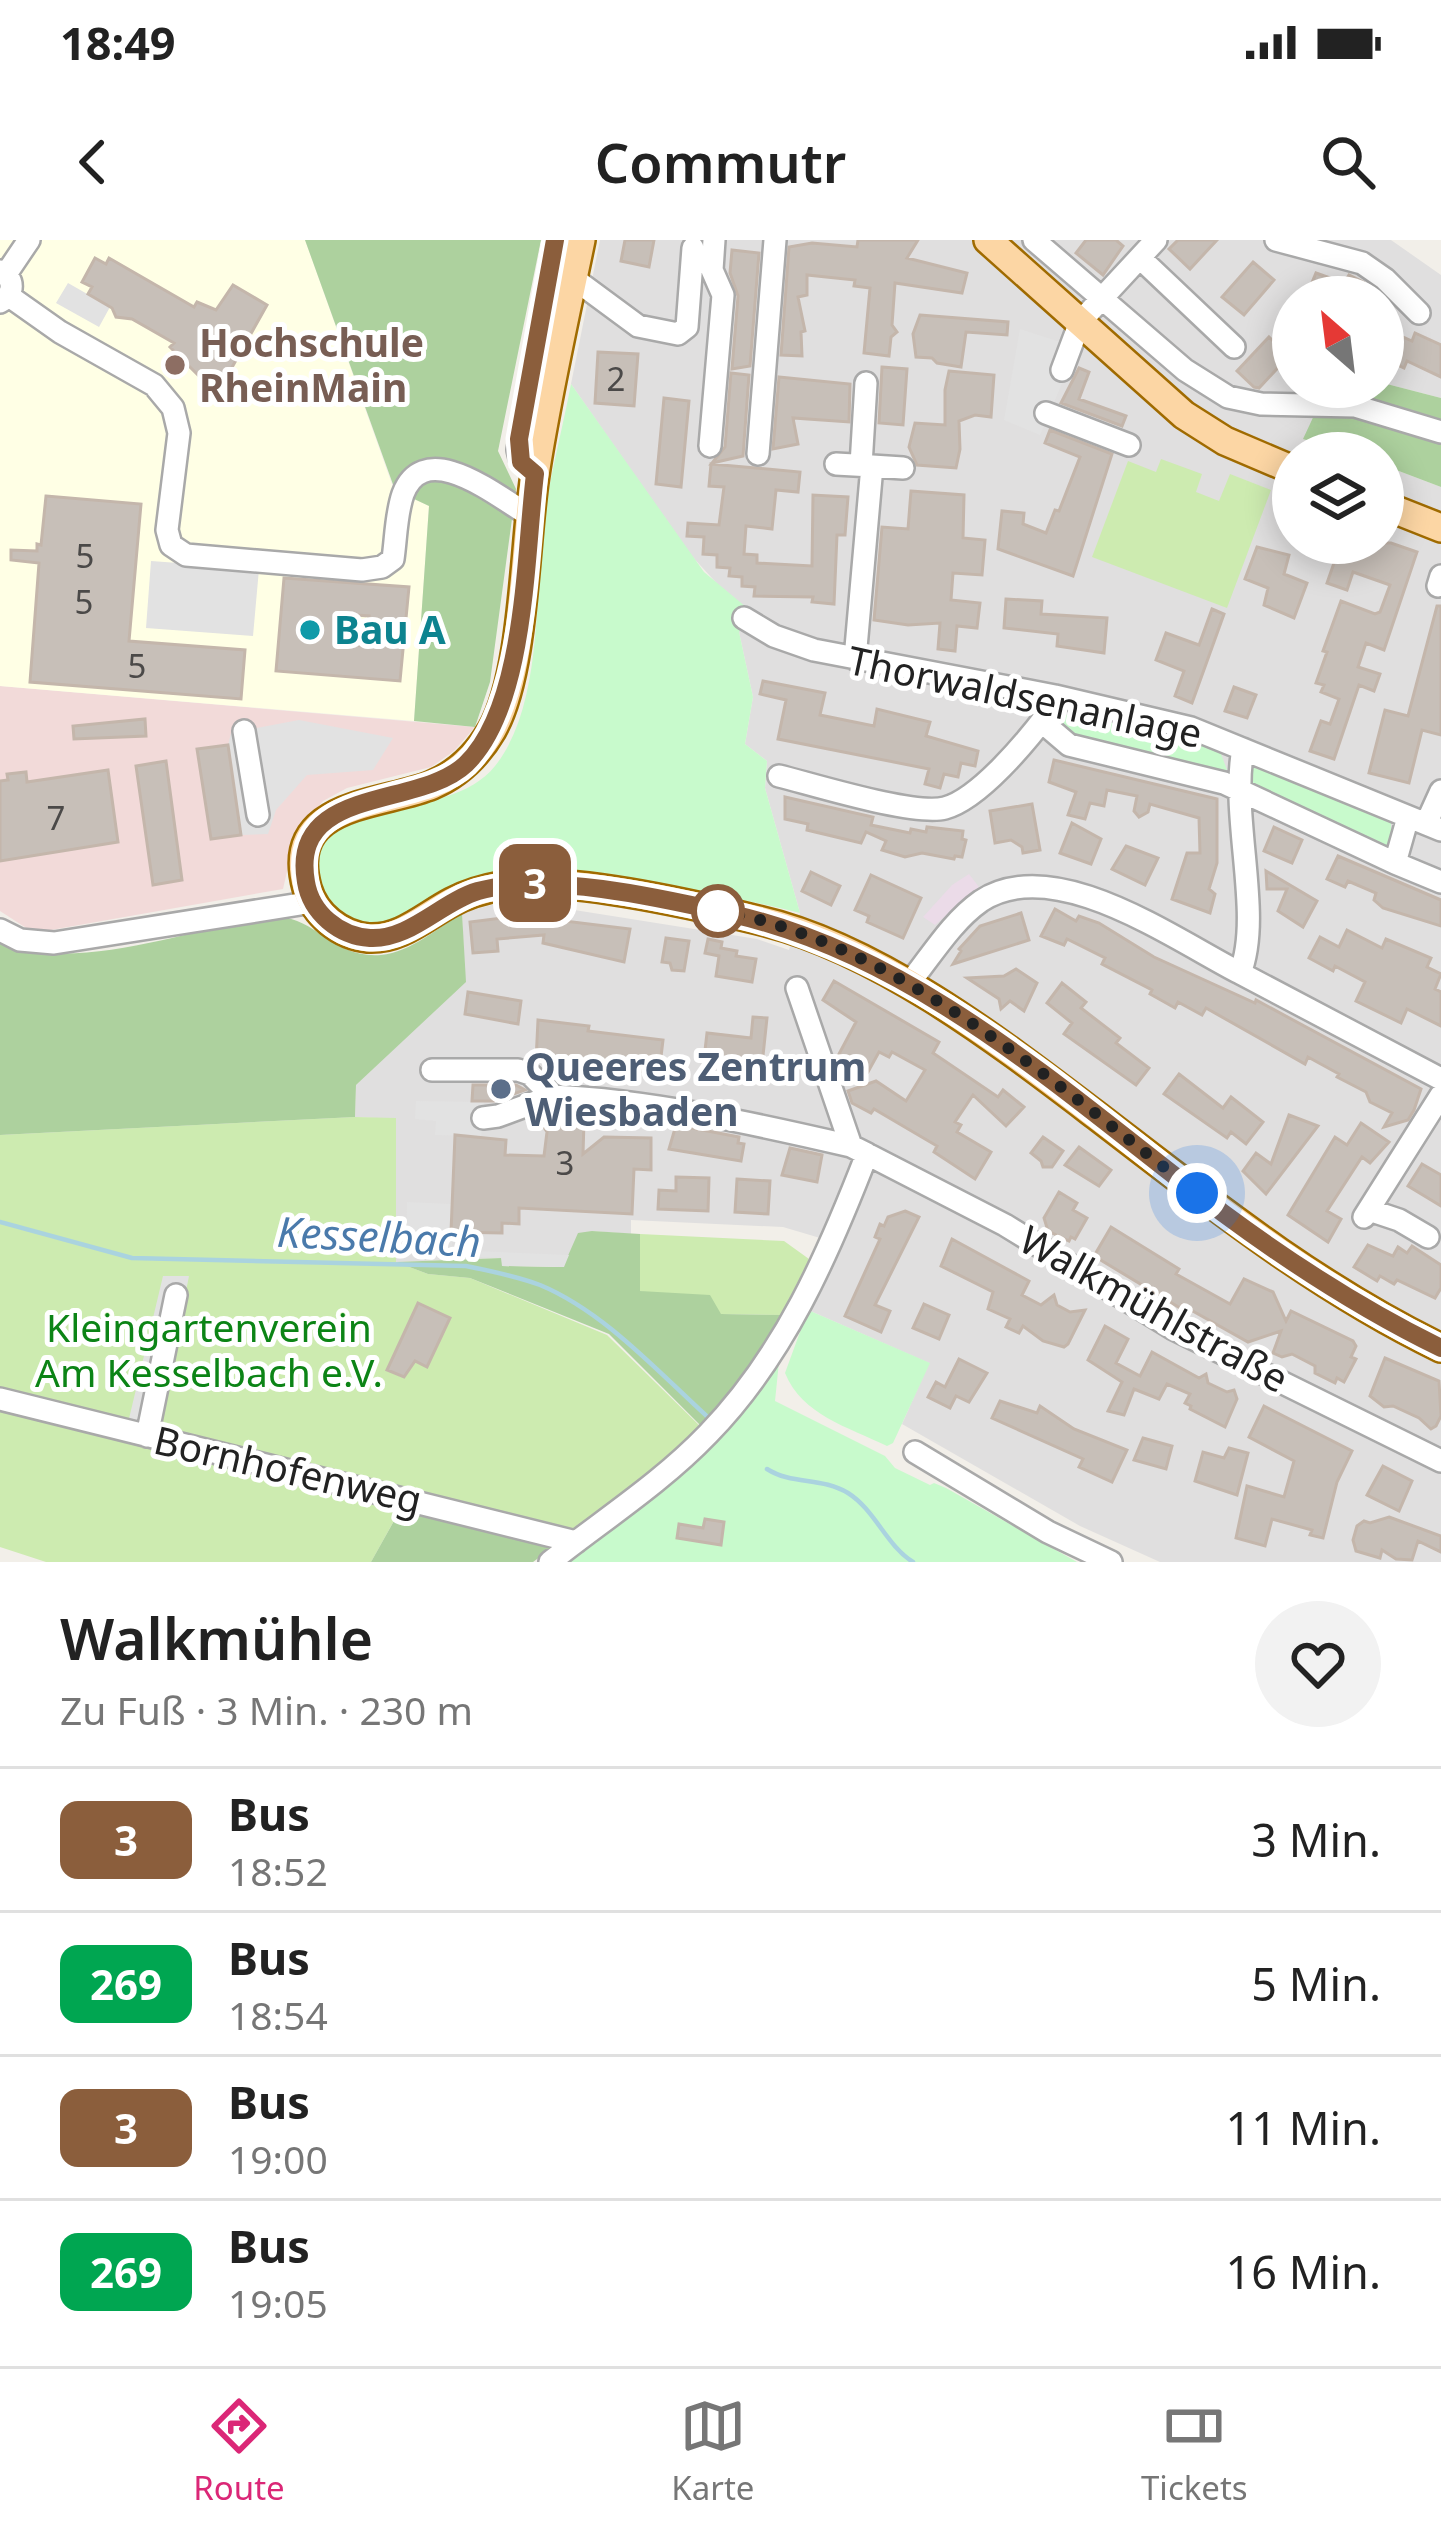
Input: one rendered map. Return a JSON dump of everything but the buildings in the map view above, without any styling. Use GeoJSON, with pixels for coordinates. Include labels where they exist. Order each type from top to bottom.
{"type":"FeatureCollection","features":[{"type":"Feature","properties":{"kind":"main road"},"geometry":{"type":"LineString","coordinates":[[580,240],[535,474],[511,673],[489,736],[466,764],[428,787],[352,805],[324,822],[305,860],[306,882],[326,920],[345,932],[377,938],[398,933],[476,892],[524,883],[556,884],[698,907],[783,926],[829,943],[1009,1049],[1287,1259],[1379,1318],[1441,1348]]}},
{"type":"Feature","properties":{"kind":"main road"},"geometry":{"type":"LineString","coordinates":[[988,240],[1196,423],[1272,462]]}},
{"type":"Feature","properties":{"kind":"main road"},"geometry":{"type":"LineString","coordinates":[[1404,513],[1441,528]]}},
{"type":"Feature","properties":{"kind":"street"},"geometry":{"type":"LineString","coordinates":[[29,240],[4,286],[60,332],[154,385],[173,408],[179,434],[167,530],[171,545],[186,555],[362,570],[382,567],[393,560],[401,499],[408,482],[418,472],[432,469],[460,475],[530,516]]}},
{"type":"Feature","properties":{"kind":"street"},"geometry":{"type":"LineString","coordinates":[[535,474],[521,462],[518,450],[555,240]]}},
{"type":"Feature","properties":{"kind":"street"},"geometry":{"type":"LineString","coordinates":[[758,454],[775,240]]}},
{"type":"Feature","properties":{"kind":"street"},"geometry":{"type":"LineString","coordinates":[[1034,240],[1185,370],[1228,398],[1261,404],[1355,406],[1441,432]]}},
{"type":"Feature","properties":{"kind":"street"},"geometry":{"type":"LineString","coordinates":[[1062,370],[1080,322],[1156,240]]}},
{"type":"Feature","properties":{"kind":"street"},"geometry":{"type":"LineString","coordinates":[[1276,240],[1362,263],[1419,313]]}},
{"type":"Feature","properties":{"kind":"street"},"geometry":{"type":"LineString","coordinates":[[573,278],[638,326],[678,334],[686,328],[704,244]]}},
{"type":"Feature","properties":{"kind":"street"},"geometry":{"type":"LineString","coordinates":[[704,244],[723,296],[710,446]]}},
{"type":"Feature","properties":{"kind":"street"},"geometry":{"type":"LineString","coordinates":[[1140,258],[1234,347]]}},
{"type":"Feature","properties":{"kind":"street"},"geometry":{"type":"LineString","coordinates":[[855,659],[866,383]]}},
{"type":"Feature","properties":{"kind":"street"},"geometry":{"type":"LineString","coordinates":[[1046,412],[1129,445]]}},
{"type":"Feature","properties":{"kind":"street"},"geometry":{"type":"LineString","coordinates":[[836,464],[903,468]]}},
{"type":"Feature","properties":{"kind":"street","name":"Thorwaldsenanlage"},"geometry":{"type":"LineString","coordinates":[[744,618],[789,643],[1169,722],[1425,824]]}},
{"type":"Feature","properties":{"kind":"street"},"geometry":{"type":"LineString","coordinates":[[778,776],[919,808],[947,807],[978,788],[1042,722],[1055,696]]}},
{"type":"Feature","properties":{"kind":"street"},"geometry":{"type":"LineString","coordinates":[[1042,722],[1069,746],[1209,778],[1441,883]]}},
{"type":"Feature","properties":{"kind":"street"},"geometry":{"type":"LineString","coordinates":[[244,731],[258,815]]}},
{"type":"Feature","properties":{"kind":"street"},"geometry":{"type":"LineString","coordinates":[[1240,973],[1248,933],[1238,789],[1243,749]]}},
{"type":"Feature","properties":{"kind":"street"},"geometry":{"type":"LineString","coordinates":[[1395,862],[1425,824],[1441,791]]}},
{"type":"Feature","properties":{"kind":"street"},"geometry":{"type":"LineString","coordinates":[[908,986],[970,910],[1004,890],[1053,886],[1083,893],[1441,1079]]}},
{"type":"Feature","properties":{"kind":"street"},"geometry":{"type":"LineString","coordinates":[[0,930],[20,940],[54,943],[313,902]]}},
{"type":"Feature","properties":{"kind":"street"},"geometry":{"type":"LineString","coordinates":[[550,1562],[672,1469],[716,1426],[784,1339],[859,1150],[796,988]]}},
{"type":"Feature","properties":{"kind":"street"},"geometry":{"type":"LineString","coordinates":[[432,1070],[518,1070],[530,1074],[552,1096]]}},
{"type":"Feature","properties":{"kind":"street"},"geometry":{"type":"LineString","coordinates":[[1428,1237],[1400,1220],[1367,1213],[1441,1095]]}},
{"type":"Feature","properties":{"kind":"street"},"geometry":{"type":"LineString","coordinates":[[483,1118],[552,1096],[589,1097],[717,1118],[859,1150]]}},
{"type":"Feature","properties":{"kind":"street","name":"Walkmühlstraße"},"geometry":{"type":"LineString","coordinates":[[859,1150],[1005,1225],[1172,1328],[1441,1462]]}},
{"type":"Feature","properties":{"kind":"street"},"geometry":{"type":"LineString","coordinates":[[147,1436],[176,1295]]}},
{"type":"Feature","properties":{"kind":"street","name":"Bornhofenweg"},"geometry":{"type":"LineString","coordinates":[[0,1399],[575,1542]]}},
{"type":"Feature","properties":{"kind":"street"},"geometry":{"type":"LineString","coordinates":[[915,1451],[1048,1532],[1111,1562]]}},
{"type":"Feature","properties":{"kind":"shaded area","name":"Hochschule RheinMain"},"geometry":{"type":"Polygon","coordinates":[[[0,240],[305,240],[394,490],[429,506],[414,721],[0,686],[0,240]]]}},
{"type":"Feature","properties":{"kind":"shaded area"},"geometry":{"type":"Polygon","coordinates":[[[600,240],[1391,240],[1441,275],[1441,398],[1404,388],[1404,276],[1272,276],[1272,408],[1318,408],[1317,432],[1272,432],[1272,564],[1404,564],[1404,473],[1441,487],[1441,1562],[1160,1562],[1080,1526],[902,1424],[929,1363],[808,1310],[837,1243],[783,1227],[631,1220],[631,1234],[592,1231],[564,1267],[501,1258],[396,1262],[396,1119],[355,1117],[356,1085],[465,982],[462,913],[524,902],[757,939],[789,950],[800,913],[765,788],[767,761],[745,744],[753,697],[739,632],[722,589],[689,553],[571,384],[600,240]]]}},
{"type":"Feature","properties":{"kind":"shaded area"},"geometry":{"type":"Polygon","coordinates":[[[68,283],[110,307],[99,327],[56,303],[68,283]]]}},
{"type":"Feature","properties":{"kind":"shaded area"},"geometry":{"type":"Polygon","coordinates":[[[1020,329],[1063,343],[1069,367],[1040,435],[1004,420],[1020,329]]]}},
{"type":"Feature","properties":{"kind":"shaded area"},"geometry":{"type":"Polygon","coordinates":[[[151,561],[259,569],[253,636],[146,628],[151,561]]]}},
{"type":"Feature","properties":{"kind":"shaded area"},"geometry":{"type":"Polygon","coordinates":[[[0,686],[475,727],[454,751],[431,767],[347,788],[323,801],[296,832],[283,889],[34,933],[0,911],[0,686]]]}},
{"type":"Feature","properties":{"kind":"shaded area"},"geometry":{"type":"Polygon","coordinates":[[[299,720],[393,738],[373,770],[307,775],[276,810],[268,834],[241,835],[228,745],[231,733],[299,720]]]}},
{"type":"Feature","properties":{"kind":"shaded area"},"geometry":{"type":"Polygon","coordinates":[[[969,874],[979,887],[935,925],[923,917],[952,885],[969,874]]]}},
{"type":"Feature","properties":{"kind":"shaded area"},"geometry":{"type":"Polygon","coordinates":[[[416,1101],[484,1102],[481,1136],[435,1135],[436,1121],[415,1119],[416,1101]]]}},
{"type":"Feature","properties":{"kind":"shaded area"},"geometry":{"type":"Polygon","coordinates":[[[407,1202],[452,1204],[452,1250],[569,1255],[564,1267],[502,1266],[501,1258],[406,1254],[407,1202]]]}},
{"type":"Feature","properties":{"kind":"shaded area"},"geometry":{"type":"Polygon","coordinates":[[[163,1276],[189,1276],[157,1435],[127,1427],[163,1276]]]}},
{"type":"Feature","properties":{"kind":"green space"},"geometry":{"type":"Polygon","coordinates":[[[305,240],[541,240],[498,451],[516,489],[490,682],[475,727],[414,721],[429,506],[395,490],[305,240]]]}},
{"type":"Feature","properties":{"kind":"green space"},"geometry":{"type":"Polygon","coordinates":[[[571,384],[704,572],[752,612],[739,632],[753,697],[745,744],[767,761],[765,788],[800,913],[673,887],[536,868],[485,876],[388,922],[353,922],[331,906],[320,883],[321,852],[333,832],[354,819],[444,797],[472,785],[495,766],[510,742],[529,683],[543,527],[571,384]]]}},
{"type":"Feature","properties":{"kind":"green space"},"geometry":{"type":"Polygon","coordinates":[[[1404,388],[1441,398],[1441,424],[1369,408],[1404,408],[1404,388]]]}},
{"type":"Feature","properties":{"kind":"green space"},"geometry":{"type":"Polygon","coordinates":[[[1317,409],[1376,414],[1441,437],[1441,487],[1404,473],[1404,432],[1306,432],[1317,409]]]}},
{"type":"Feature","properties":{"kind":"green space"},"geometry":{"type":"Polygon","coordinates":[[[1161,459],[1202,474],[1196,492],[1219,501],[1230,474],[1271,490],[1227,608],[1092,557],[1128,461],[1156,472],[1161,459]]]}},
{"type":"Feature","properties":{"kind":"green space"},"geometry":{"type":"Polygon","coordinates":[[[1072,710],[1212,746],[1227,770],[1070,738],[1058,723],[1072,710]]]}},
{"type":"Feature","properties":{"kind":"green space"},"geometry":{"type":"Polygon","coordinates":[[[1261,764],[1391,820],[1391,847],[1251,791],[1247,779],[1251,768],[1261,764]]]}},
{"type":"Feature","properties":{"kind":"green space"},"geometry":{"type":"Polygon","coordinates":[[[462,913],[466,982],[356,1085],[355,1117],[0,1135],[0,943],[32,951],[100,951],[287,918],[348,950],[381,955],[413,944],[462,913]]]}},
{"type":"Feature","properties":{"kind":"green space","name":"Kleingartenverein Am Kesselbach e.V."},"geometry":{"type":"Polygon","coordinates":[[[396,1118],[396,1262],[428,1274],[470,1278],[607,1335],[703,1429],[671,1459],[574,1531],[410,1492],[371,1562],[46,1562],[0,1547],[0,1135],[396,1118]]]}},
{"type":"Feature","properties":{"kind":"green space"},"geometry":{"type":"Polygon","coordinates":[[[578,1233],[640,1234],[640,1291],[710,1295],[721,1314],[785,1315],[757,1368],[703,1428],[609,1334],[470,1278],[428,1274],[396,1262],[502,1258],[502,1266],[563,1267],[578,1233]]]}},
{"type":"Feature","properties":{"kind":"green space"},"geometry":{"type":"Polygon","coordinates":[[[640,1234],[784,1241],[809,1259],[785,1315],[721,1314],[640,1291],[640,1234]]]}},
{"type":"Feature","properties":{"kind":"green space"},"geometry":{"type":"Polygon","coordinates":[[[808,1310],[930,1363],[893,1443],[887,1446],[828,1418],[793,1387],[785,1373],[808,1310]]]}},
{"type":"Feature","properties":{"kind":"green space"},"geometry":{"type":"Polygon","coordinates":[[[780,1352],[775,1401],[885,1456],[895,1468],[946,1488],[1077,1562],[562,1562],[780,1352]]]}},
{"type":"Feature","properties":{"kind":"green space"},"geometry":{"type":"Polygon","coordinates":[[[404,1503],[563,1540],[533,1562],[371,1562],[404,1503]]]}},
{"type":"Feature","properties":{"kind":"waterway","name":"Kesselbach"},"geometry":{"type":"LineString","coordinates":[[0,1222],[132,1258],[466,1266],[513,1276],[587,1311],[711,1420]]}},
{"type":"Feature","properties":{"kind":"waterway","name":"Kesselbach"},"geometry":{"type":"LineString","coordinates":[[767,1469],[848,1493],[913,1562]]}},
{"type":"Feature","properties":{"kind":"bus line","name":"3"},"geometry":{"type":"LineString","coordinates":[[555,240],[519,439],[518,456],[535,474],[511,673],[497,720],[478,750],[449,776],[428,787],[352,805],[333,814],[317,830],[305,860],[306,882],[326,920],[366,938],[388,936],[463,896],[524,883],[680,904],[807,934],[980,1029],[1287,1259],[1379,1318],[1441,1348]]}},
{"type":"Feature","properties":{"kind":"place","name":"Hochschule RheinMain"},"geometry":{"type":"Point","coordinates":[175,365]}},
{"type":"Feature","properties":{"kind":"place","name":"Bau A"},"geometry":{"type":"Point","coordinates":[310,630]}},
{"type":"Feature","properties":{"kind":"place","name":"Queeres Zentrum Wiesbaden"},"geometry":{"type":"Point","coordinates":[501,1089]}},
{"type":"Feature","properties":{"kind":"route"},"geometry":{"type":"LineString","coordinates":[[718,911],[829,943],[951,1011],[1009,1049],[1197,1193]]}}]}
